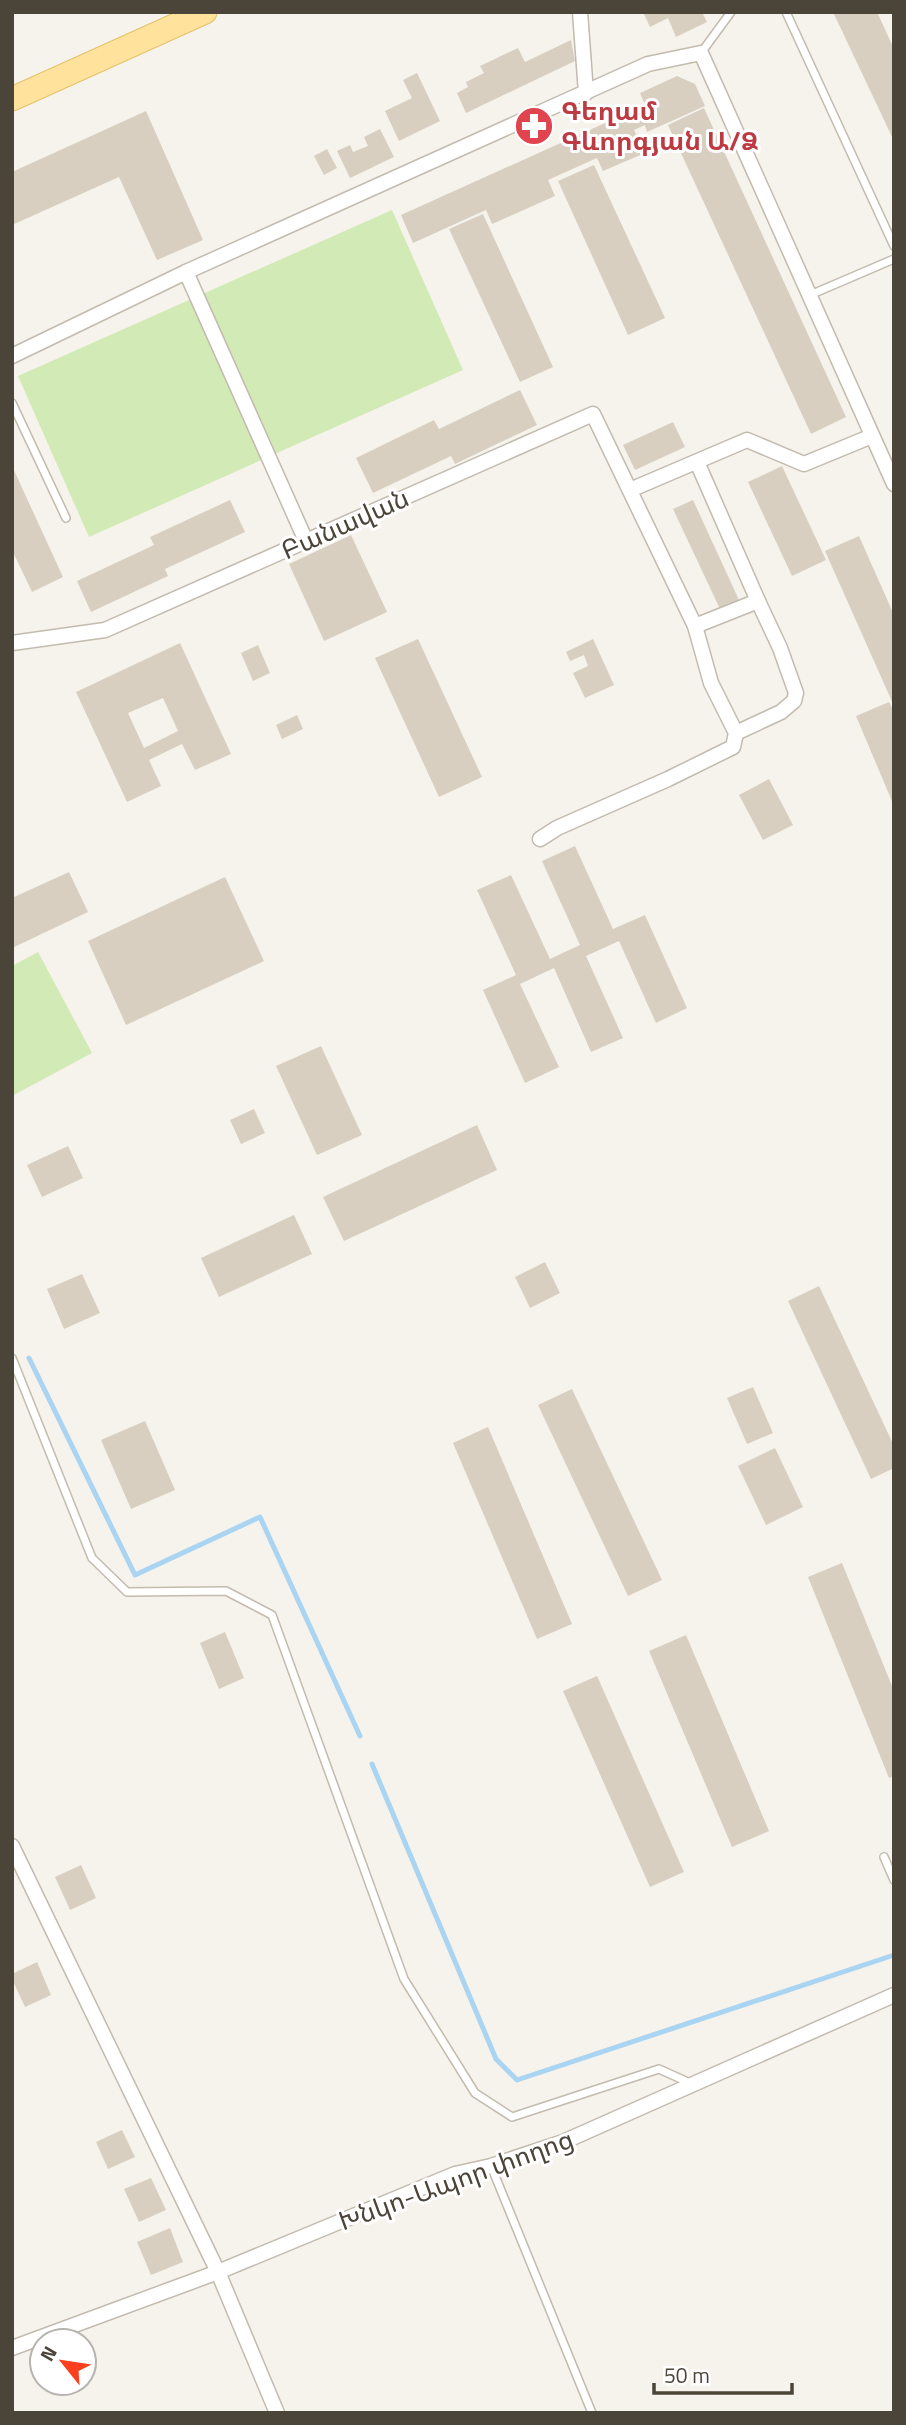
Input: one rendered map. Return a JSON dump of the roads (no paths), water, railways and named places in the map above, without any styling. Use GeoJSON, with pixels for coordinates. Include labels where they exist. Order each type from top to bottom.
{"type":"FeatureCollection","features":[{"type":"Feature","properties":{"kind":"main road"},"geometry":{"type":"LineString","coordinates":[[12,99],[205,12]]}},
{"type":"Feature","properties":{"kind":"street"},"geometry":{"type":"LineString","coordinates":[[580,12],[586,93]]}},
{"type":"Feature","properties":{"kind":"street"},"geometry":{"type":"LineString","coordinates":[[12,356],[186,272],[648,64],[701,52],[894,484]]}},
{"type":"Feature","properties":{"kind":"street"},"geometry":{"type":"LineString","coordinates":[[186,272],[306,541]]}},
{"type":"Feature","properties":{"kind":"street","name":"Բանավան"},"geometry":{"type":"LineString","coordinates":[[12,643],[105,630],[593,414],[630,490]]}},
{"type":"Feature","properties":{"kind":"street"},"geometry":{"type":"LineString","coordinates":[[540,839],[556,828],[733,747],[736,733],[712,683],[695,626],[630,490],[747,440],[804,464],[872,436]]}},
{"type":"Feature","properties":{"kind":"street"},"geometry":{"type":"LineString","coordinates":[[697,462],[780,648],[796,693],[794,701],[780,712],[736,733]]}},
{"type":"Feature","properties":{"kind":"street"},"geometry":{"type":"LineString","coordinates":[[695,626],[758,601]]}},
{"type":"Feature","properties":{"kind":"street"},"geometry":{"type":"LineString","coordinates":[[12,1846],[218,2272],[277,2413]]}},
{"type":"Feature","properties":{"kind":"street","name":"Խնկո-Ապոր փողոց"},"geometry":{"type":"LineString","coordinates":[[12,2348],[218,2272],[455,2174],[491,2166],[563,2142],[894,1995]]}},
{"type":"Feature","properties":{"kind":"lane"},"geometry":{"type":"LineString","coordinates":[[701,52],[731,12]]}},
{"type":"Feature","properties":{"kind":"lane"},"geometry":{"type":"LineString","coordinates":[[786,12],[894,246]]}},
{"type":"Feature","properties":{"kind":"lane"},"geometry":{"type":"LineString","coordinates":[[809,295],[894,258]]}},
{"type":"Feature","properties":{"kind":"lane"},"geometry":{"type":"LineString","coordinates":[[12,403],[66,518]]}},
{"type":"Feature","properties":{"kind":"lane"},"geometry":{"type":"LineString","coordinates":[[12,1358],[92,1558],[127,1592],[226,1591],[272,1615],[404,1979],[475,2093],[512,2116],[659,2070],[693,2084]]}},
{"type":"Feature","properties":{"kind":"lane"},"geometry":{"type":"LineString","coordinates":[[884,1857],[894,1880]]}},
{"type":"Feature","properties":{"kind":"lane"},"geometry":{"type":"LineString","coordinates":[[491,2166],[592,2413]]}},
{"type":"Feature","properties":{"kind":"waterway"},"geometry":{"type":"LineString","coordinates":[[29,1358],[135,1575],[260,1517],[360,1736]]}},
{"type":"Feature","properties":{"kind":"waterway"},"geometry":{"type":"LineString","coordinates":[[372,1764],[496,2059],[517,2080],[894,1955]]}},
{"type":"Feature","properties":{"kind":"place","name":"Գեղամ Գևորգյան Ա/Ձ"},"geometry":{"type":"Point","coordinates":[534,126]}}]}
